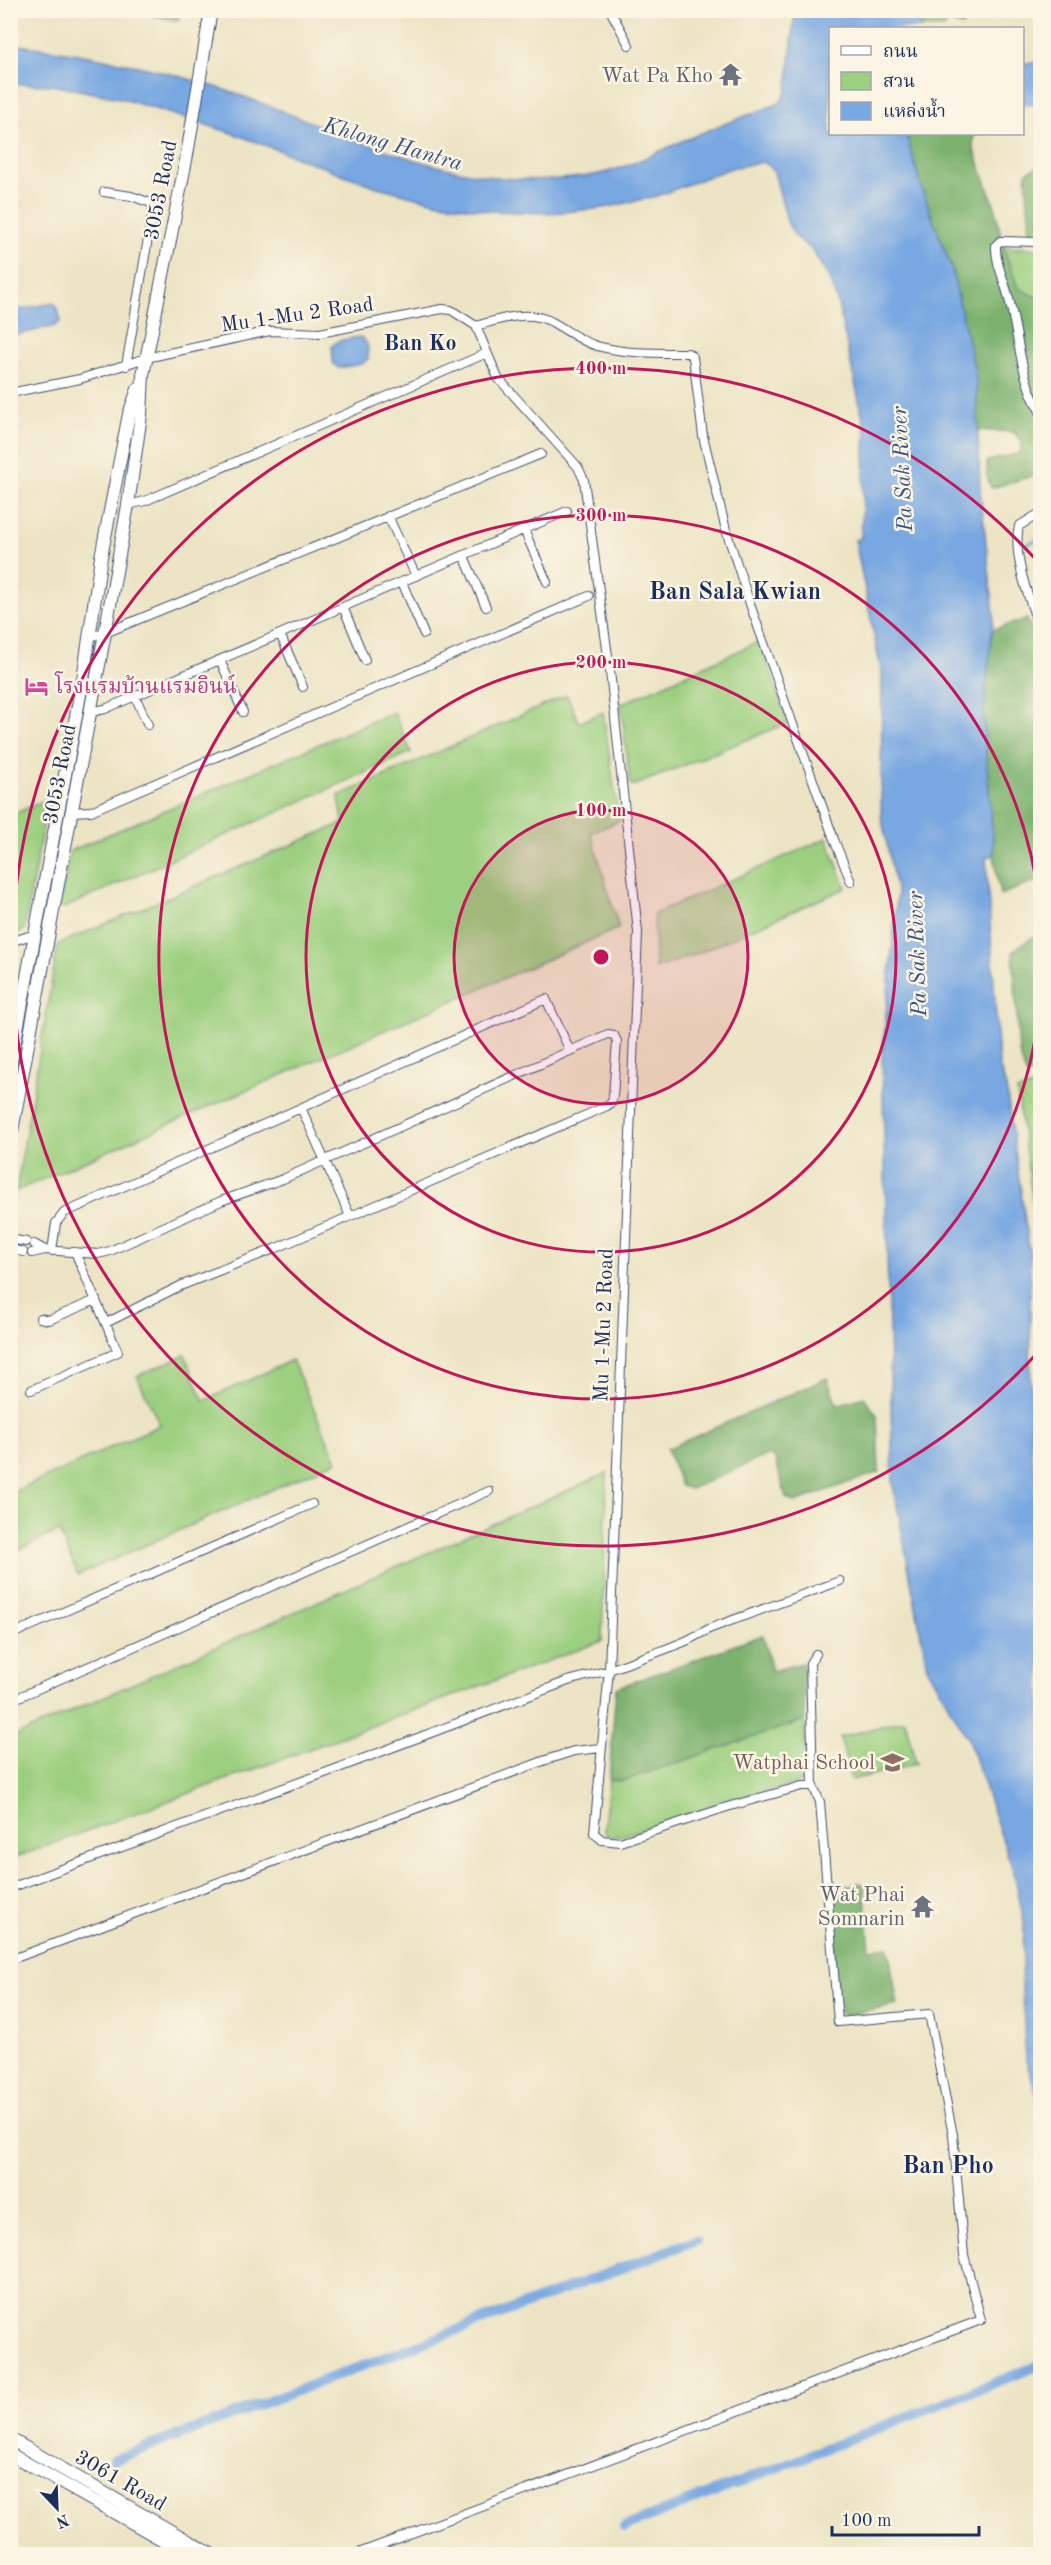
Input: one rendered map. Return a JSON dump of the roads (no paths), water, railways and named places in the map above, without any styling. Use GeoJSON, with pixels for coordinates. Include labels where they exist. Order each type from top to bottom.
{"type":"FeatureCollection","features":[{"type":"Feature","properties":{"kind":"main road","name":"3053 Road"},"geometry":{"type":"LineString","coordinates":[[10,1067],[14,1036],[83,679],[88,637],[129,414],[143,377],[147,358],[187,155],[211,10]]}},
{"type":"Feature","properties":{"kind":"main road","name":"3053 Road"},"geometry":{"type":"LineString","coordinates":[[10,1141],[128,505],[141,415],[143,377]]}},
{"type":"Feature","properties":{"kind":"main road","name":"3061 Road"},"geometry":{"type":"LineString","coordinates":[[10,2439],[211,2554]]}},
{"type":"Feature","properties":{"kind":"main road","name":"3061 Road"},"geometry":{"type":"LineString","coordinates":[[10,2454],[188,2554]]}},
{"type":"Feature","properties":{"kind":"street"},"geometry":{"type":"LineString","coordinates":[[610,10],[629,45]]}},
{"type":"Feature","properties":{"kind":"street"},"geometry":{"type":"LineString","coordinates":[[104,192],[131,196],[154,204],[126,366]]}},
{"type":"Feature","properties":{"kind":"street"},"geometry":{"type":"LineString","coordinates":[[1041,242],[1000,241],[996,245],[996,254],[1010,300],[1022,361],[1041,411]]}},
{"type":"Feature","properties":{"kind":"street","name":"Mu 1-Mu 2 Road"},"geometry":{"type":"LineString","coordinates":[[10,393],[80,380],[147,358],[270,331],[321,333],[442,309],[451,310],[476,326],[498,378],[578,467],[584,480],[608,660],[638,932],[609,1670],[594,1833],[602,1840],[620,1842],[728,1807],[802,1786],[813,1786]]}},
{"type":"Feature","properties":{"kind":"street"},"geometry":{"type":"LineString","coordinates":[[476,326],[508,317],[535,316],[550,321],[594,345],[618,350],[688,353],[693,357],[703,436],[735,561],[851,882]]}},
{"type":"Feature","properties":{"kind":"street"},"geometry":{"type":"LineString","coordinates":[[128,505],[145,501],[487,353]]}},
{"type":"Feature","properties":{"kind":"street"},"geometry":{"type":"LineString","coordinates":[[88,637],[105,633],[541,454]]}},
{"type":"Feature","properties":{"kind":"street"},"geometry":{"type":"LineString","coordinates":[[91,712],[105,709],[567,511]]}},
{"type":"Feature","properties":{"kind":"street"},"geometry":{"type":"LineString","coordinates":[[1041,513],[1019,526],[1017,536],[1027,592],[1041,630]]}},
{"type":"Feature","properties":{"kind":"street"},"geometry":{"type":"LineString","coordinates":[[388,516],[416,576]]}},
{"type":"Feature","properties":{"kind":"street"},"geometry":{"type":"LineString","coordinates":[[524,530],[547,582]]}},
{"type":"Feature","properties":{"kind":"street"},"geometry":{"type":"LineString","coordinates":[[464,556],[486,607]]}},
{"type":"Feature","properties":{"kind":"street"},"geometry":{"type":"LineString","coordinates":[[402,582],[424,634]]}},
{"type":"Feature","properties":{"kind":"street"},"geometry":{"type":"LineString","coordinates":[[72,812],[91,811],[589,596]]}},
{"type":"Feature","properties":{"kind":"street"},"geometry":{"type":"LineString","coordinates":[[343,608],[365,660]]}},
{"type":"Feature","properties":{"kind":"street"},"geometry":{"type":"LineString","coordinates":[[280,634],[303,687]]}},
{"type":"Feature","properties":{"kind":"street"},"geometry":{"type":"LineString","coordinates":[[220,660],[243,712]]}},
{"type":"Feature","properties":{"kind":"street"},"geometry":{"type":"LineString","coordinates":[[135,696],[148,725]]}},
{"type":"Feature","properties":{"kind":"street"},"geometry":{"type":"LineString","coordinates":[[10,942],[35,934]]}},
{"type":"Feature","properties":{"kind":"street"},"geometry":{"type":"LineString","coordinates":[[49,1250],[56,1223],[63,1213],[546,999],[570,1051]]}},
{"type":"Feature","properties":{"kind":"street"},"geometry":{"type":"LineString","coordinates":[[10,1250],[28,1253],[49,1250],[98,1254],[110,1251],[221,1202],[283,1179],[608,1034],[614,1035],[617,1041],[613,1096],[612,1102],[607,1106],[180,1286],[106,1323]]}},
{"type":"Feature","properties":{"kind":"street"},"geometry":{"type":"LineString","coordinates":[[301,1108],[350,1216]]}},
{"type":"Feature","properties":{"kind":"street"},"geometry":{"type":"LineString","coordinates":[[10,1239],[49,1250]]}},
{"type":"Feature","properties":{"kind":"street"},"geometry":{"type":"LineString","coordinates":[[31,1390],[118,1352],[75,1252]]}},
{"type":"Feature","properties":{"kind":"street"},"geometry":{"type":"LineString","coordinates":[[40,1318],[49,1320],[96,1300]]}},
{"type":"Feature","properties":{"kind":"street"},"geometry":{"type":"LineString","coordinates":[[10,1701],[489,1491]]}},
{"type":"Feature","properties":{"kind":"street"},"geometry":{"type":"LineString","coordinates":[[10,1635],[312,1504]]}},
{"type":"Feature","properties":{"kind":"street"},"geometry":{"type":"LineString","coordinates":[[10,1888],[568,1681],[609,1670],[687,1641],[726,1622],[840,1581]]}},
{"type":"Feature","properties":{"kind":"street"},"geometry":{"type":"LineString","coordinates":[[356,2554],[981,2320],[964,2255],[952,2135],[929,2014],[838,2022],[820,1802],[813,1786],[810,1663],[816,1654]]}},
{"type":"Feature","properties":{"kind":"street"},"geometry":{"type":"LineString","coordinates":[[10,1960],[546,1760],[574,1751],[601,1748]]}},
{"type":"Feature","properties":{"kind":"water","name":"Pa Sak River"},"geometry":{"type":"Polygon","coordinates":[[[795,11],[910,11],[922,27],[829,27],[829,135],[906,135],[923,192],[952,270],[976,377],[980,490],[994,614],[983,715],[994,855],[986,857],[999,1065],[1006,1087],[1030,1255],[1031,1453],[1040,1496],[1040,2104],[1026,2060],[1022,1988],[1024,1921],[1015,1876],[968,1739],[927,1667],[893,1484],[882,1058],[897,894],[881,815],[882,675],[855,540],[861,538],[866,432],[837,300],[828,276],[812,250],[795,236],[787,221],[774,172],[764,162],[731,168],[657,196],[604,208],[550,213],[491,211],[435,202],[374,186],[232,133],[120,98],[52,85],[11,84],[11,44],[90,56],[168,73],[219,88],[405,156],[452,169],[500,178],[549,180],[599,174],[621,168],[699,134],[780,103],[787,91],[795,11]]]}},
{"type":"Feature","properties":{"kind":"water"},"geometry":{"type":"Polygon","coordinates":[[[1024,63],[1040,63],[1040,105],[1024,104],[1024,63]]]}},
{"type":"Feature","properties":{"kind":"water"},"geometry":{"type":"Polygon","coordinates":[[[53,303],[57,306],[61,321],[55,326],[11,336],[11,311],[53,303]]]}},
{"type":"Feature","properties":{"kind":"water"},"geometry":{"type":"Polygon","coordinates":[[[359,337],[364,339],[368,347],[368,359],[362,364],[338,368],[333,363],[332,346],[338,341],[359,337]]]}},
{"type":"Feature","properties":{"kind":"waterway"},"geometry":{"type":"LineString","coordinates":[[1026,545],[1040,538]]}},
{"type":"Feature","properties":{"kind":"waterway"},"geometry":{"type":"LineString","coordinates":[[113,2460],[696,2240]]}},
{"type":"Feature","properties":{"kind":"waterway"},"geometry":{"type":"LineString","coordinates":[[624,2527],[1040,2365]]}},
{"type":"Feature","properties":{"kind":"place","name":"Wat Pa Kho"},"geometry":{"type":"Point","coordinates":[731,75]}},
{"type":"Feature","properties":{"kind":"place","name":"โรงแรมบ้านแรมอินน์"},"geometry":{"type":"Point","coordinates":[37,686]}},
{"type":"Feature","properties":{"kind":"place","name":"Watphai School"},"geometry":{"type":"Point","coordinates":[893,1762]}},
{"type":"Feature","properties":{"kind":"place","name":"Wat Phai Somnarin"},"geometry":{"type":"Point","coordinates":[923,1906]}},
{"type":"Feature","properties":{"kind":"district","name":"Ban Ko"},"geometry":{"type":"Point","coordinates":[420,342]}},
{"type":"Feature","properties":{"kind":"district","name":"Ban Sala Kwian"},"geometry":{"type":"Point","coordinates":[735,591]}},
{"type":"Feature","properties":{"kind":"district","name":"Ban Pho"},"geometry":{"type":"Point","coordinates":[948,2165]}},
{"type":"Feature","properties":{"kind":"water label","name":"Khlong Hantra"},"geometry":{"type":"Point","coordinates":[393,143]}}]}
